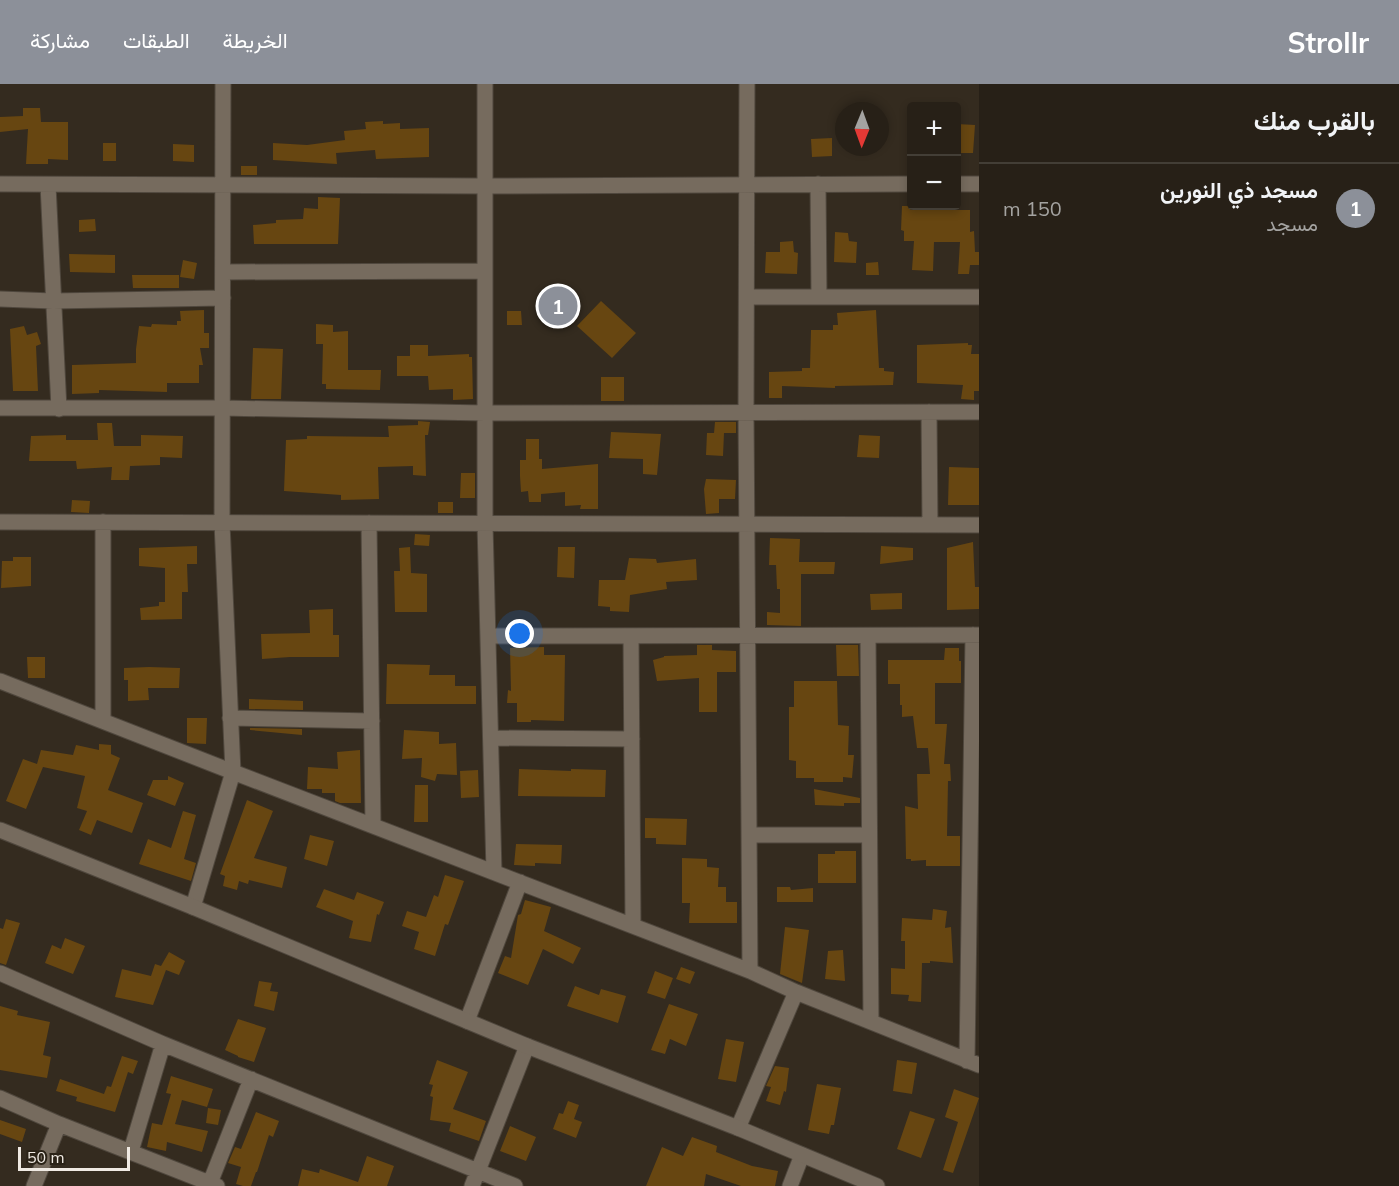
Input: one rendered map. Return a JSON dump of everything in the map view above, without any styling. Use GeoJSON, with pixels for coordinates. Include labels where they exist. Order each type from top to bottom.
{"type":"FeatureCollection","features":[{"type":"Feature","properties":{"kind":"street"},"geometry":{"type":"LineString","coordinates":[[193,907],[233,772],[222,523],[223,84]]}},
{"type":"Feature","properties":{"kind":"street"},"geometry":{"type":"LineString","coordinates":[[485,84],[485,524],[494,872]]}},
{"type":"Feature","properties":{"kind":"street"},"geometry":{"type":"LineString","coordinates":[[747,84],[746,412],[751,835],[750,971]]}},
{"type":"Feature","properties":{"kind":"street"},"geometry":{"type":"LineString","coordinates":[[0,184],[484,186],[907,184]]}},
{"type":"Feature","properties":{"kind":"street"},"geometry":{"type":"LineString","coordinates":[[818,184],[819,297]]}},
{"type":"Feature","properties":{"kind":"street"},"geometry":{"type":"LineString","coordinates":[[961,184],[979,184]]}},
{"type":"Feature","properties":{"kind":"street"},"geometry":{"type":"LineString","coordinates":[[48,185],[59,409]]}},
{"type":"Feature","properties":{"kind":"street"},"geometry":{"type":"LineString","coordinates":[[223,272],[484,271]]}},
{"type":"Feature","properties":{"kind":"street"},"geometry":{"type":"LineString","coordinates":[[747,297],[979,297]]}},
{"type":"Feature","properties":{"kind":"street"},"geometry":{"type":"LineString","coordinates":[[0,299],[52,301],[223,298]]}},
{"type":"Feature","properties":{"kind":"street"},"geometry":{"type":"LineString","coordinates":[[0,408],[223,408],[485,413],[979,412]]}},
{"type":"Feature","properties":{"kind":"street"},"geometry":{"type":"LineString","coordinates":[[929,412],[930,525]]}},
{"type":"Feature","properties":{"kind":"street"},"geometry":{"type":"LineString","coordinates":[[0,522],[979,525]]}},
{"type":"Feature","properties":{"kind":"street"},"geometry":{"type":"LineString","coordinates":[[103,522],[103,721]]}},
{"type":"Feature","properties":{"kind":"street"},"geometry":{"type":"LineString","coordinates":[[369,523],[373,826]]}},
{"type":"Feature","properties":{"kind":"street"},"geometry":{"type":"LineString","coordinates":[[0,681],[750,971],[796,992],[973,1063],[976,635],[489,636]]}},
{"type":"Feature","properties":{"kind":"street"},"geometry":{"type":"LineString","coordinates":[[631,636],[633,926]]}},
{"type":"Feature","properties":{"kind":"street"},"geometry":{"type":"LineString","coordinates":[[868,636],[871,1022]]}},
{"type":"Feature","properties":{"kind":"street"},"geometry":{"type":"LineString","coordinates":[[230,718],[372,721]]}},
{"type":"Feature","properties":{"kind":"street"},"geometry":{"type":"LineString","coordinates":[[492,738],[632,739]]}},
{"type":"Feature","properties":{"kind":"street"},"geometry":{"type":"LineString","coordinates":[[0,830],[193,907],[527,1046],[738,1128],[877,1186]]}},
{"type":"Feature","properties":{"kind":"street"},"geometry":{"type":"LineString","coordinates":[[751,835],[869,835]]}},
{"type":"Feature","properties":{"kind":"street"},"geometry":{"type":"LineString","coordinates":[[467,1021],[520,882]]}},
{"type":"Feature","properties":{"kind":"street"},"geometry":{"type":"LineString","coordinates":[[0,973],[163,1044],[516,1186]]}},
{"type":"Feature","properties":{"kind":"street"},"geometry":{"type":"LineString","coordinates":[[738,1128],[796,992]]}},
{"type":"Feature","properties":{"kind":"street"},"geometry":{"type":"LineString","coordinates":[[131,1151],[163,1044]]}},
{"type":"Feature","properties":{"kind":"street"},"geometry":{"type":"LineString","coordinates":[[472,1186],[527,1046]]}},
{"type":"Feature","properties":{"kind":"street"},"geometry":{"type":"LineString","coordinates":[[0,1098],[59,1124],[213,1184],[251,1079]]}},
{"type":"Feature","properties":{"kind":"street"},"geometry":{"type":"LineString","coordinates":[[33,1186],[59,1124]]}},
{"type":"Feature","properties":{"kind":"street"},"geometry":{"type":"LineString","coordinates":[[790,1186],[802,1155]]}},
{"type":"Feature","properties":{"kind":"building"},"geometry":{"type":"Polygon","coordinates":[[[23,108],[40,108],[41,122],[68,122],[68,160],[48,159],[48,164],[26,164],[28,129],[0,132],[0,117],[23,116],[23,108]]]}},
{"type":"Feature","properties":{"kind":"building"},"geometry":{"type":"Polygon","coordinates":[[[383,121],[383,124],[400,123],[400,129],[429,128],[429,157],[376,159],[375,150],[336,153],[337,164],[273,160],[273,143],[307,145],[345,140],[344,131],[366,129],[365,122],[383,121]]]}},
{"type":"Feature","properties":{"kind":"building"},"geometry":{"type":"Polygon","coordinates":[[[961,124],[975,125],[973,153],[961,153],[961,124]]]}},
{"type":"Feature","properties":{"kind":"building"},"geometry":{"type":"Polygon","coordinates":[[[832,138],[832,156],[812,157],[811,139],[832,138]]]}},
{"type":"Feature","properties":{"kind":"building"},"geometry":{"type":"Polygon","coordinates":[[[103,143],[116,143],[116,161],[103,161],[103,143]]]}},
{"type":"Feature","properties":{"kind":"building"},"geometry":{"type":"Polygon","coordinates":[[[173,144],[194,145],[194,162],[173,161],[173,144]]]}},
{"type":"Feature","properties":{"kind":"building"},"geometry":{"type":"Polygon","coordinates":[[[241,166],[257,166],[257,175],[241,175],[241,166]]]}},
{"type":"Feature","properties":{"kind":"building"},"geometry":{"type":"Polygon","coordinates":[[[318,197],[340,198],[338,244],[254,244],[253,225],[276,223],[276,220],[303,219],[304,208],[318,209],[318,197]]]}},
{"type":"Feature","properties":{"kind":"building"},"geometry":{"type":"Polygon","coordinates":[[[902,206],[907,206],[907,210],[970,210],[970,232],[974,231],[975,252],[979,252],[979,265],[970,265],[969,274],[958,274],[960,242],[934,242],[933,271],[912,270],[914,241],[904,241],[904,231],[901,230],[902,206]]]}},
{"type":"Feature","properties":{"kind":"building"},"geometry":{"type":"Polygon","coordinates":[[[95,219],[96,231],[79,232],[79,220],[95,219]]]}},
{"type":"Feature","properties":{"kind":"building"},"geometry":{"type":"Polygon","coordinates":[[[835,232],[848,233],[849,241],[857,242],[856,263],[834,262],[835,232]]]}},
{"type":"Feature","properties":{"kind":"building"},"geometry":{"type":"Polygon","coordinates":[[[793,241],[794,252],[798,253],[797,274],[765,273],[766,252],[780,252],[780,242],[793,241]]]}},
{"type":"Feature","properties":{"kind":"building"},"geometry":{"type":"Polygon","coordinates":[[[69,254],[115,255],[115,273],[70,272],[69,254]]]}},
{"type":"Feature","properties":{"kind":"building"},"geometry":{"type":"Polygon","coordinates":[[[183,260],[197,263],[194,279],[180,277],[183,260]]]}},
{"type":"Feature","properties":{"kind":"building"},"geometry":{"type":"Polygon","coordinates":[[[878,262],[879,275],[866,275],[866,263],[878,262]]]}},
{"type":"Feature","properties":{"kind":"building"},"geometry":{"type":"Polygon","coordinates":[[[132,275],[179,275],[179,288],[133,288],[132,275]]]}},
{"type":"Feature","properties":{"kind":"building"},"geometry":{"type":"Polygon","coordinates":[[[601,301],[636,333],[612,358],[577,326],[601,301]]]}},
{"type":"Feature","properties":{"kind":"building"},"geometry":{"type":"Polygon","coordinates":[[[204,310],[204,333],[209,333],[209,348],[200,348],[203,365],[199,365],[199,383],[167,383],[167,392],[99,390],[99,393],[72,394],[72,365],[136,363],[139,326],[177,325],[177,321],[181,321],[180,311],[204,310]]]}},
{"type":"Feature","properties":{"kind":"building"},"geometry":{"type":"Polygon","coordinates":[[[876,310],[879,368],[894,372],[893,385],[835,386],[835,388],[782,386],[782,398],[769,398],[769,372],[802,371],[802,368],[810,368],[811,330],[833,330],[833,325],[838,325],[837,313],[876,310]]]}},
{"type":"Feature","properties":{"kind":"building"},"geometry":{"type":"Polygon","coordinates":[[[507,311],[521,311],[522,325],[507,325],[507,311]]]}},
{"type":"Feature","properties":{"kind":"building"},"geometry":{"type":"Polygon","coordinates":[[[316,324],[333,325],[333,332],[348,331],[348,370],[381,370],[380,390],[326,389],[326,384],[322,384],[323,344],[316,344],[316,324]]]}},
{"type":"Feature","properties":{"kind":"building"},"geometry":{"type":"Polygon","coordinates":[[[24,326],[27,335],[37,332],[41,344],[36,346],[38,391],[13,391],[10,329],[24,326]]]}},
{"type":"Feature","properties":{"kind":"building"},"geometry":{"type":"Polygon","coordinates":[[[968,343],[972,345],[971,354],[979,354],[979,391],[974,391],[974,400],[961,399],[963,385],[917,383],[917,345],[968,343]]]}},
{"type":"Feature","properties":{"kind":"building"},"geometry":{"type":"Polygon","coordinates":[[[410,345],[428,345],[428,356],[469,354],[469,357],[472,357],[473,399],[453,400],[453,389],[429,390],[428,376],[397,376],[397,356],[410,356],[410,345]]]}},
{"type":"Feature","properties":{"kind":"building"},"geometry":{"type":"Polygon","coordinates":[[[253,348],[283,349],[281,399],[251,399],[253,348]]]}},
{"type":"Feature","properties":{"kind":"building"},"geometry":{"type":"Polygon","coordinates":[[[601,377],[624,377],[624,401],[601,401],[601,377]]]}},
{"type":"Feature","properties":{"kind":"building"},"geometry":{"type":"Polygon","coordinates":[[[418,421],[430,422],[428,435],[425,435],[426,476],[413,475],[413,466],[378,467],[379,499],[341,500],[341,495],[284,491],[286,440],[307,439],[307,436],[389,437],[388,426],[418,425],[418,421]]]}},
{"type":"Feature","properties":{"kind":"building"},"geometry":{"type":"Polygon","coordinates":[[[715,422],[736,422],[736,433],[724,433],[723,456],[706,455],[707,433],[714,433],[715,422]]]}},
{"type":"Feature","properties":{"kind":"building"},"geometry":{"type":"Polygon","coordinates":[[[97,423],[112,423],[114,446],[141,446],[141,435],[183,436],[182,458],[160,457],[160,465],[130,466],[129,480],[111,480],[112,467],[77,469],[76,461],[29,461],[31,436],[66,435],[66,440],[98,440],[97,423]]]}},
{"type":"Feature","properties":{"kind":"building"},"geometry":{"type":"Polygon","coordinates":[[[611,432],[661,434],[657,475],[643,474],[643,459],[609,458],[611,432]]]}},
{"type":"Feature","properties":{"kind":"building"},"geometry":{"type":"Polygon","coordinates":[[[859,435],[880,436],[879,458],[857,457],[859,435]]]}},
{"type":"Feature","properties":{"kind":"building"},"geometry":{"type":"Polygon","coordinates":[[[526,439],[539,439],[539,459],[542,459],[542,469],[598,464],[598,509],[580,509],[581,505],[565,506],[565,492],[541,494],[541,502],[529,502],[528,491],[521,492],[520,476],[520,460],[526,460],[526,439]]]}},
{"type":"Feature","properties":{"kind":"building"},"geometry":{"type":"Polygon","coordinates":[[[949,467],[979,468],[979,505],[948,505],[949,467]]]}},
{"type":"Feature","properties":{"kind":"building"},"geometry":{"type":"Polygon","coordinates":[[[461,473],[475,473],[475,498],[460,498],[461,473]]]}},
{"type":"Feature","properties":{"kind":"building"},"geometry":{"type":"Polygon","coordinates":[[[706,479],[736,480],[735,499],[719,499],[719,513],[706,514],[704,489],[706,479]]]}},
{"type":"Feature","properties":{"kind":"building"},"geometry":{"type":"Polygon","coordinates":[[[72,500],[90,501],[89,513],[71,512],[72,500]]]}},
{"type":"Feature","properties":{"kind":"building"},"geometry":{"type":"Polygon","coordinates":[[[438,502],[453,502],[453,513],[438,513],[438,502]]]}},
{"type":"Feature","properties":{"kind":"building"},"geometry":{"type":"Polygon","coordinates":[[[415,534],[430,535],[429,546],[414,545],[415,534]]]}},
{"type":"Feature","properties":{"kind":"building"},"geometry":{"type":"Polygon","coordinates":[[[770,538],[800,539],[799,562],[835,562],[834,574],[801,574],[801,626],[767,625],[767,612],[780,613],[780,589],[777,589],[776,565],[769,565],[770,538]]]}},
{"type":"Feature","properties":{"kind":"building"},"geometry":{"type":"Polygon","coordinates":[[[973,542],[975,587],[979,587],[979,609],[947,610],[947,548],[973,542]]]}},
{"type":"Feature","properties":{"kind":"building"},"geometry":{"type":"Polygon","coordinates":[[[197,546],[197,564],[187,564],[188,592],[182,592],[182,619],[141,620],[140,608],[159,606],[159,602],[165,602],[165,568],[139,566],[139,548],[197,546]]]}},
{"type":"Feature","properties":{"kind":"building"},"geometry":{"type":"Polygon","coordinates":[[[881,546],[913,548],[913,560],[880,564],[881,546]]]}},
{"type":"Feature","properties":{"kind":"building"},"geometry":{"type":"Polygon","coordinates":[[[410,547],[411,573],[427,574],[427,612],[395,612],[394,571],[400,571],[399,548],[410,547]]]}},
{"type":"Feature","properties":{"kind":"building"},"geometry":{"type":"Polygon","coordinates":[[[558,547],[575,547],[574,578],[557,577],[558,547]]]}},
{"type":"Feature","properties":{"kind":"building"},"geometry":{"type":"Polygon","coordinates":[[[13,557],[31,557],[31,586],[1,588],[2,561],[13,561],[13,557]]]}},
{"type":"Feature","properties":{"kind":"building"},"geometry":{"type":"Polygon","coordinates":[[[629,558],[656,559],[657,563],[696,559],[697,580],[666,582],[667,589],[630,595],[629,612],[610,611],[610,607],[598,606],[599,580],[625,580],[629,558]]]}},
{"type":"Feature","properties":{"kind":"building"},"geometry":{"type":"Polygon","coordinates":[[[902,593],[902,609],[871,610],[870,594],[902,593]]]}},
{"type":"Feature","properties":{"kind":"building"},"geometry":{"type":"Polygon","coordinates":[[[333,609],[333,635],[339,635],[339,657],[262,659],[261,634],[310,633],[309,610],[333,609]]]}},
{"type":"Feature","properties":{"kind":"building"},"geometry":{"type":"Polygon","coordinates":[[[697,645],[712,645],[712,650],[736,651],[736,672],[717,672],[717,712],[699,712],[699,678],[657,681],[653,660],[664,656],[697,655],[697,645]]]}},
{"type":"Feature","properties":{"kind":"building"},"geometry":{"type":"Polygon","coordinates":[[[836,645],[858,645],[859,676],[837,676],[836,645]]]}},
{"type":"Feature","properties":{"kind":"building"},"geometry":{"type":"Polygon","coordinates":[[[544,647],[544,655],[565,655],[564,721],[517,722],[517,703],[507,703],[508,690],[511,691],[510,648],[544,647]]]}},
{"type":"Feature","properties":{"kind":"building"},"geometry":{"type":"Polygon","coordinates":[[[945,648],[959,648],[961,683],[935,683],[935,724],[947,724],[944,764],[950,764],[951,781],[948,781],[947,836],[960,836],[960,866],[926,866],[926,860],[906,859],[905,806],[918,809],[917,774],[930,774],[928,748],[917,748],[913,716],[902,717],[900,684],[888,684],[888,660],[944,660],[945,648]]]}},
{"type":"Feature","properties":{"kind":"building"},"geometry":{"type":"Polygon","coordinates":[[[27,657],[45,657],[45,678],[28,678],[27,657]]]}},
{"type":"Feature","properties":{"kind":"building"},"geometry":{"type":"Polygon","coordinates":[[[387,664],[430,665],[429,675],[455,675],[455,686],[476,686],[476,704],[386,704],[387,664]]]}},
{"type":"Feature","properties":{"kind":"building"},"geometry":{"type":"Polygon","coordinates":[[[124,668],[180,668],[179,688],[148,688],[149,700],[128,701],[128,680],[124,680],[124,668]]]}},
{"type":"Feature","properties":{"kind":"building"},"geometry":{"type":"Polygon","coordinates":[[[794,681],[837,681],[838,725],[849,726],[848,755],[854,755],[852,778],[843,777],[843,782],[814,782],[814,778],[796,778],[796,761],[789,760],[789,707],[794,707],[794,681]]]}},
{"type":"Feature","properties":{"kind":"building"},"geometry":{"type":"Polygon","coordinates":[[[249,699],[303,701],[303,710],[249,709],[249,699]]]}},
{"type":"Feature","properties":{"kind":"building"},"geometry":{"type":"Polygon","coordinates":[[[187,718],[207,718],[206,744],[187,743],[187,718]]]}},
{"type":"Feature","properties":{"kind":"building"},"geometry":{"type":"Polygon","coordinates":[[[250,728],[302,729],[302,735],[250,730],[250,728]]]}},
{"type":"Feature","properties":{"kind":"building"},"geometry":{"type":"Polygon","coordinates":[[[404,730],[439,732],[439,744],[456,743],[457,775],[437,774],[435,781],[421,777],[422,758],[402,759],[404,730]]]}},
{"type":"Feature","properties":{"kind":"building"},"geometry":{"type":"Polygon","coordinates":[[[99,744],[111,745],[111,754],[120,758],[108,790],[143,803],[132,833],[97,820],[91,835],[79,830],[87,811],[77,808],[85,776],[43,767],[26,809],[6,801],[23,759],[37,764],[41,750],[73,755],[76,745],[99,750],[99,744]]]}},
{"type":"Feature","properties":{"kind":"building"},"geometry":{"type":"Polygon","coordinates":[[[360,750],[361,803],[340,803],[335,801],[335,793],[322,793],[322,789],[307,789],[308,767],[338,769],[337,752],[360,750]]]}},
{"type":"Feature","properties":{"kind":"building"},"geometry":{"type":"Polygon","coordinates":[[[519,769],[606,770],[605,797],[518,796],[519,769]]]}},
{"type":"Feature","properties":{"kind":"building"},"geometry":{"type":"Polygon","coordinates":[[[478,770],[479,797],[461,798],[460,771],[478,770]]]}},
{"type":"Feature","properties":{"kind":"building"},"geometry":{"type":"Polygon","coordinates":[[[168,776],[184,783],[175,806],[147,795],[153,780],[168,780],[168,776]]]}},
{"type":"Feature","properties":{"kind":"building"},"geometry":{"type":"Polygon","coordinates":[[[415,785],[428,785],[428,822],[414,822],[415,785]]]}},
{"type":"Feature","properties":{"kind":"building"},"geometry":{"type":"Polygon","coordinates":[[[814,789],[860,798],[860,803],[844,803],[844,806],[815,805],[814,789]]]}},
{"type":"Feature","properties":{"kind":"building"},"geometry":{"type":"Polygon","coordinates":[[[247,800],[273,811],[254,858],[287,867],[282,888],[249,880],[248,884],[239,881],[237,890],[223,886],[225,876],[220,874],[247,800]]]}},
{"type":"Feature","properties":{"kind":"building"},"geometry":{"type":"Polygon","coordinates":[[[183,811],[196,815],[184,859],[196,863],[191,881],[139,864],[148,839],[171,848],[183,811]]]}},
{"type":"Feature","properties":{"kind":"building"},"geometry":{"type":"Polygon","coordinates":[[[645,818],[687,819],[686,845],[656,844],[656,838],[645,838],[645,818]]]}},
{"type":"Feature","properties":{"kind":"building"},"geometry":{"type":"Polygon","coordinates":[[[310,835],[334,841],[327,866],[304,859],[310,835]]]}},
{"type":"Feature","properties":{"kind":"building"},"geometry":{"type":"Polygon","coordinates":[[[516,844],[562,845],[561,864],[514,865],[516,844]]]}},
{"type":"Feature","properties":{"kind":"building"},"geometry":{"type":"Polygon","coordinates":[[[835,851],[856,851],[856,883],[818,883],[818,854],[835,854],[835,851]]]}},
{"type":"Feature","properties":{"kind":"building"},"geometry":{"type":"Polygon","coordinates":[[[682,858],[707,859],[707,867],[719,868],[718,887],[726,887],[726,902],[737,902],[737,923],[689,923],[690,903],[682,903],[682,858]]]}},
{"type":"Feature","properties":{"kind":"building"},"geometry":{"type":"Polygon","coordinates":[[[445,875],[464,881],[448,925],[445,924],[435,956],[414,949],[419,932],[402,926],[407,911],[426,917],[434,895],[438,897],[445,875]]]}},
{"type":"Feature","properties":{"kind":"building"},"geometry":{"type":"Polygon","coordinates":[[[777,887],[790,887],[791,890],[813,888],[813,902],[777,902],[777,887]]]}},
{"type":"Feature","properties":{"kind":"building"},"geometry":{"type":"Polygon","coordinates":[[[324,889],[354,900],[357,892],[384,902],[379,915],[377,914],[371,942],[349,938],[353,921],[316,907],[324,889]]]}},
{"type":"Feature","properties":{"kind":"building"},"geometry":{"type":"Polygon","coordinates":[[[525,900],[551,907],[544,931],[581,948],[573,964],[543,949],[528,985],[498,973],[505,956],[511,958],[518,915],[521,914],[525,900]]]}},
{"type":"Feature","properties":{"kind":"building"},"geometry":{"type":"Polygon","coordinates":[[[933,909],[947,911],[945,928],[951,927],[953,963],[930,961],[930,963],[922,963],[921,1002],[908,1001],[909,995],[891,994],[891,968],[905,969],[905,941],[901,941],[902,918],[932,920],[933,909]]]}},
{"type":"Feature","properties":{"kind":"building"},"geometry":{"type":"Polygon","coordinates":[[[6,919],[20,923],[6,965],[0,963],[0,928],[3,929],[6,919]]]}},
{"type":"Feature","properties":{"kind":"building"},"geometry":{"type":"Polygon","coordinates":[[[785,927],[809,930],[802,983],[780,974],[785,927]]]}},
{"type":"Feature","properties":{"kind":"building"},"geometry":{"type":"Polygon","coordinates":[[[65,938],[85,946],[73,974],[45,963],[52,945],[61,949],[65,938]]]}},
{"type":"Feature","properties":{"kind":"building"},"geometry":{"type":"Polygon","coordinates":[[[843,950],[845,981],[825,979],[828,951],[843,950]]]}},
{"type":"Feature","properties":{"kind":"building"},"geometry":{"type":"Polygon","coordinates":[[[169,952],[185,961],[179,975],[166,970],[153,1005],[115,997],[122,969],[151,976],[155,964],[161,966],[169,952]]]}},
{"type":"Feature","properties":{"kind":"building"},"geometry":{"type":"Polygon","coordinates":[[[681,967],[695,972],[690,984],[676,979],[681,967]]]}},
{"type":"Feature","properties":{"kind":"building"},"geometry":{"type":"Polygon","coordinates":[[[655,971],[673,978],[665,999],[647,993],[655,971]]]}},
{"type":"Feature","properties":{"kind":"building"},"geometry":{"type":"Polygon","coordinates":[[[259,981],[272,983],[270,991],[278,992],[274,1011],[254,1006],[259,981]]]}},
{"type":"Feature","properties":{"kind":"building"},"geometry":{"type":"Polygon","coordinates":[[[575,986],[599,995],[601,989],[626,996],[618,1023],[567,1006],[575,986]]]}},
{"type":"Feature","properties":{"kind":"building"},"geometry":{"type":"Polygon","coordinates":[[[669,1004],[698,1014],[686,1046],[670,1039],[665,1054],[651,1050],[669,1004]]]}},
{"type":"Feature","properties":{"kind":"building"},"geometry":{"type":"Polygon","coordinates":[[[0,1006],[18,1011],[17,1015],[50,1022],[43,1055],[51,1057],[47,1078],[0,1070],[0,1006]]]}},
{"type":"Feature","properties":{"kind":"building"},"geometry":{"type":"Polygon","coordinates":[[[238,1019],[266,1028],[254,1062],[225,1050],[238,1019]]]}},
{"type":"Feature","properties":{"kind":"building"},"geometry":{"type":"Polygon","coordinates":[[[726,1039],[744,1042],[736,1082],[718,1079],[726,1039]]]}},
{"type":"Feature","properties":{"kind":"building"},"geometry":{"type":"Polygon","coordinates":[[[122,1056],[138,1061],[133,1074],[128,1072],[115,1112],[76,1101],[77,1097],[56,1091],[60,1079],[104,1094],[107,1086],[111,1087],[122,1056]]]}},
{"type":"Feature","properties":{"kind":"building"},"geometry":{"type":"Polygon","coordinates":[[[437,1060],[468,1072],[453,1109],[486,1121],[479,1141],[449,1131],[451,1123],[430,1120],[433,1097],[430,1096],[433,1085],[429,1084],[437,1060]]]}},
{"type":"Feature","properties":{"kind":"building"},"geometry":{"type":"Polygon","coordinates":[[[897,1060],[917,1063],[912,1094],[893,1091],[897,1060]]]}},
{"type":"Feature","properties":{"kind":"building"},"geometry":{"type":"Polygon","coordinates":[[[775,1066],[789,1068],[786,1092],[784,1091],[780,1105],[766,1101],[771,1087],[766,1086],[775,1066]]]}},
{"type":"Feature","properties":{"kind":"building"},"geometry":{"type":"Polygon","coordinates":[[[171,1076],[213,1089],[207,1107],[182,1100],[175,1124],[208,1131],[202,1152],[167,1142],[166,1151],[147,1147],[152,1123],[162,1125],[171,1094],[166,1093],[171,1076]]]}},
{"type":"Feature","properties":{"kind":"building"},"geometry":{"type":"Polygon","coordinates":[[[817,1084],[841,1088],[834,1125],[831,1125],[829,1134],[808,1130],[817,1084]]]}},
{"type":"Feature","properties":{"kind":"building"},"geometry":{"type":"Polygon","coordinates":[[[954,1089],[979,1098],[953,1173],[943,1170],[958,1122],[945,1117],[954,1089]]]}},
{"type":"Feature","properties":{"kind":"building"},"geometry":{"type":"Polygon","coordinates":[[[568,1101],[579,1105],[574,1119],[582,1122],[576,1138],[553,1129],[559,1113],[563,1114],[568,1101]]]}},
{"type":"Feature","properties":{"kind":"building"},"geometry":{"type":"Polygon","coordinates":[[[208,1108],[221,1110],[218,1125],[206,1123],[208,1108]]]}},
{"type":"Feature","properties":{"kind":"building"},"geometry":{"type":"Polygon","coordinates":[[[910,1111],[935,1119],[921,1158],[897,1149],[910,1111]]]}},
{"type":"Feature","properties":{"kind":"building"},"geometry":{"type":"Polygon","coordinates":[[[256,1112],[279,1121],[273,1137],[269,1135],[251,1186],[243,1186],[236,1184],[241,1167],[228,1163],[235,1147],[241,1149],[256,1112]]]}},
{"type":"Feature","properties":{"kind":"building"},"geometry":{"type":"Polygon","coordinates":[[[0,1120],[26,1129],[22,1142],[0,1134],[0,1120]]]}},
{"type":"Feature","properties":{"kind":"building"},"geometry":{"type":"Polygon","coordinates":[[[510,1126],[536,1137],[526,1161],[500,1151],[510,1126]]]}},
{"type":"Feature","properties":{"kind":"building"},"geometry":{"type":"Polygon","coordinates":[[[692,1137],[717,1146],[716,1152],[752,1166],[778,1171],[775,1186],[741,1186],[706,1174],[704,1186],[646,1186],[662,1147],[683,1156],[692,1137]]]}},
{"type":"Feature","properties":{"kind":"building"},"geometry":{"type":"Polygon","coordinates":[[[367,1156],[394,1166],[387,1186],[298,1186],[302,1169],[319,1173],[320,1169],[358,1182],[367,1156]]]}},
{"type":"Feature","properties":{"kind":"place","name":"مسجد ذي النورين"},"geometry":{"type":"Point","coordinates":[558,306]}}]}
